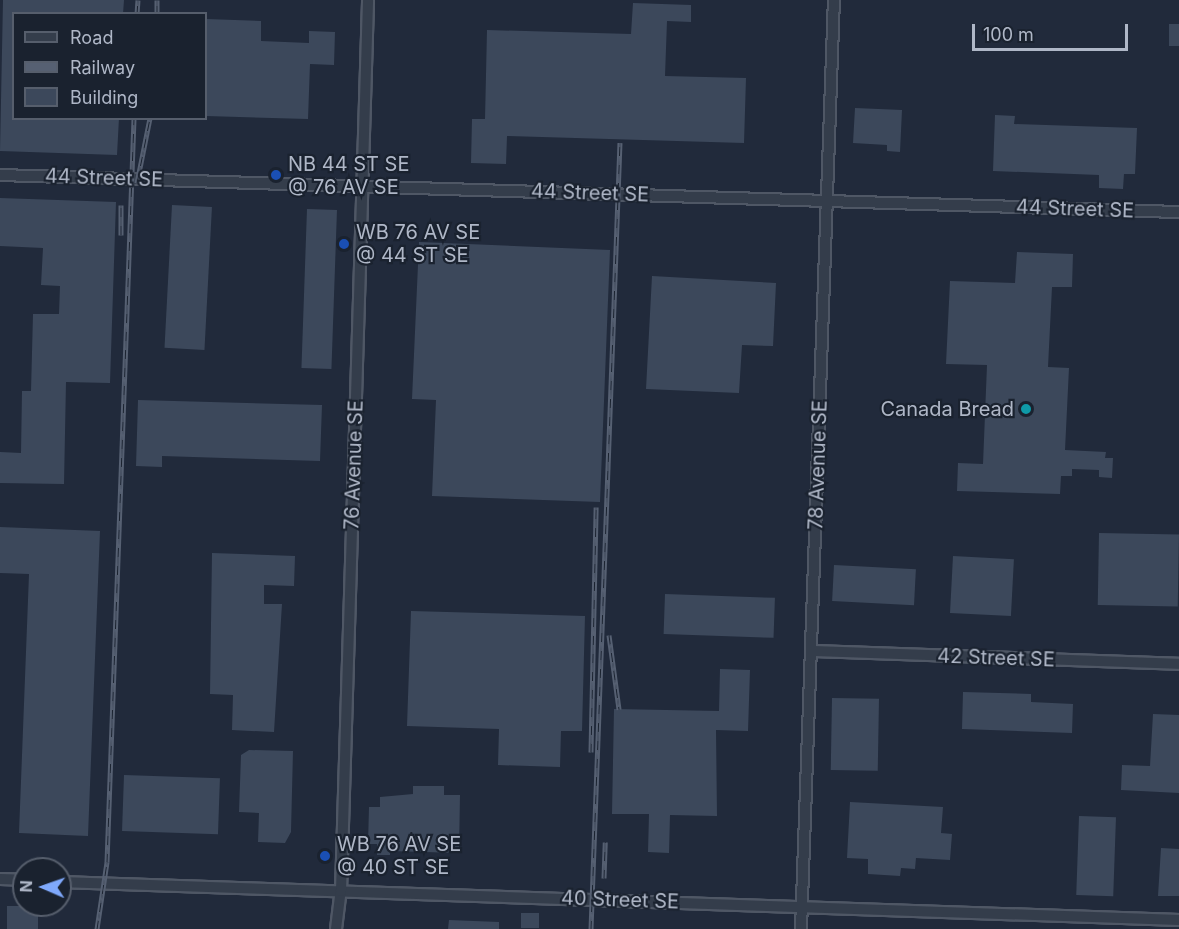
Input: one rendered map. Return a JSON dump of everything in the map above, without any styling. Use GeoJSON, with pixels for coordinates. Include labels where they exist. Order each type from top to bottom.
{"type":"FeatureCollection","features":[{"type":"Feature","properties":{"kind":"street","name":"76 Avenue SE"},"geometry":{"type":"LineString","coordinates":[[336,929],[341,891],[368,0]]}},
{"type":"Feature","properties":{"kind":"street","name":"78 Avenue SE"},"geometry":{"type":"LineString","coordinates":[[801,929],[834,0]]}},
{"type":"Feature","properties":{"kind":"street","name":"44 Street SE"},"geometry":{"type":"LineString","coordinates":[[0,175],[1179,212]]}},
{"type":"Feature","properties":{"kind":"street","name":"42 Street SE"},"geometry":{"type":"LineString","coordinates":[[812,651],[1179,664]]}},
{"type":"Feature","properties":{"kind":"street","name":"40 Street SE"},"geometry":{"type":"LineString","coordinates":[[72,882],[1179,920]]}},
{"type":"Feature","properties":{"kind":"building"},"geometry":{"type":"Polygon","coordinates":[[[3,0],[124,0],[123,12],[12,12],[12,120],[119,120],[117,155],[0,151],[3,0]]]}},
{"type":"Feature","properties":{"kind":"building"},"geometry":{"type":"Polygon","coordinates":[[[633,3],[691,5],[691,22],[667,21],[665,76],[746,78],[744,143],[507,136],[506,164],[471,163],[472,119],[485,119],[487,30],[631,34],[633,3]]]}},
{"type":"Feature","properties":{"kind":"building"},"geometry":{"type":"Polygon","coordinates":[[[207,19],[261,21],[261,41],[309,43],[309,31],[335,32],[334,65],[310,64],[308,119],[207,116],[207,19]]]}},
{"type":"Feature","properties":{"kind":"building"},"geometry":{"type":"Polygon","coordinates":[[[1169,24],[1179,24],[1179,46],[1169,46],[1169,24]]]}},
{"type":"Feature","properties":{"kind":"building"},"geometry":{"type":"Polygon","coordinates":[[[855,108],[902,110],[900,152],[887,151],[887,145],[853,143],[855,108]]]}},
{"type":"Feature","properties":{"kind":"building"},"geometry":{"type":"Polygon","coordinates":[[[995,115],[1015,116],[1014,124],[1137,128],[1135,174],[1124,174],[1123,189],[1099,188],[1099,175],[993,171],[995,115]]]}},
{"type":"Feature","properties":{"kind":"building"},"geometry":{"type":"Polygon","coordinates":[[[0,198],[116,202],[110,383],[66,382],[64,484],[0,483],[0,452],[21,453],[22,391],[31,391],[33,314],[59,314],[60,286],[41,285],[43,248],[0,246],[0,198]]]}},
{"type":"Feature","properties":{"kind":"building"},"geometry":{"type":"Polygon","coordinates":[[[172,205],[212,207],[204,350],[165,348],[172,205]]]}},
{"type":"Feature","properties":{"kind":"building"},"geometry":{"type":"Polygon","coordinates":[[[307,209],[337,210],[331,369],[301,368],[307,209]]]}},
{"type":"Feature","properties":{"kind":"building"},"geometry":{"type":"Polygon","coordinates":[[[419,242],[610,250],[600,502],[432,496],[436,400],[412,399],[419,242]]]}},
{"type":"Feature","properties":{"kind":"building","name":"Canada Bread"},"geometry":{"type":"Polygon","coordinates":[[[1017,252],[1073,254],[1072,287],[1052,287],[1048,367],[1069,368],[1065,450],[1106,452],[1105,458],[1113,458],[1112,478],[1099,477],[1099,470],[1072,469],[1072,476],[1061,476],[1060,494],[957,491],[958,463],[983,464],[987,365],[946,364],[950,281],[1015,283],[1017,252]]]}},
{"type":"Feature","properties":{"kind":"building"},"geometry":{"type":"Polygon","coordinates":[[[652,276],[776,283],[773,346],[742,345],[739,393],[646,389],[652,276]]]}},
{"type":"Feature","properties":{"kind":"building"},"geometry":{"type":"Polygon","coordinates":[[[138,400],[322,405],[320,461],[162,456],[162,467],[136,466],[138,400]]]}},
{"type":"Feature","properties":{"kind":"building"},"geometry":{"type":"Polygon","coordinates":[[[0,527],[100,531],[88,836],[19,833],[29,574],[0,573],[0,527]]]}},
{"type":"Feature","properties":{"kind":"building"},"geometry":{"type":"Polygon","coordinates":[[[1099,533],[1179,534],[1178,606],[1098,605],[1099,533]]]}},
{"type":"Feature","properties":{"kind":"building"},"geometry":{"type":"Polygon","coordinates":[[[212,553],[295,556],[294,586],[264,585],[264,604],[282,604],[274,732],[232,730],[233,695],[210,694],[212,553]]]}},
{"type":"Feature","properties":{"kind":"building"},"geometry":{"type":"Polygon","coordinates":[[[953,556],[1014,559],[1011,616],[950,613],[953,556]]]}},
{"type":"Feature","properties":{"kind":"building"},"geometry":{"type":"Polygon","coordinates":[[[834,565],[916,569],[914,605],[832,601],[834,565]]]}},
{"type":"Feature","properties":{"kind":"building"},"geometry":{"type":"Polygon","coordinates":[[[665,594],[775,598],[774,638],[664,634],[665,594]]]}},
{"type":"Feature","properties":{"kind":"building"},"geometry":{"type":"Polygon","coordinates":[[[411,611],[585,616],[582,731],[561,731],[560,767],[498,765],[499,729],[407,726],[411,611]]]}},
{"type":"Feature","properties":{"kind":"building"},"geometry":{"type":"Polygon","coordinates":[[[720,669],[750,670],[748,731],[716,730],[717,816],[670,815],[669,853],[648,852],[649,814],[612,814],[614,709],[719,711],[720,669]]]}},
{"type":"Feature","properties":{"kind":"building"},"geometry":{"type":"Polygon","coordinates":[[[963,692],[1031,694],[1031,702],[1073,704],[1072,733],[962,729],[963,692]]]}},
{"type":"Feature","properties":{"kind":"building"},"geometry":{"type":"Polygon","coordinates":[[[832,698],[879,699],[878,771],[831,770],[832,698]]]}},
{"type":"Feature","properties":{"kind":"building"},"geometry":{"type":"Polygon","coordinates":[[[1153,714],[1179,715],[1179,793],[1121,790],[1122,765],[1150,766],[1153,714]]]}},
{"type":"Feature","properties":{"kind":"building"},"geometry":{"type":"Polygon","coordinates":[[[249,750],[293,751],[291,832],[285,843],[258,842],[259,813],[239,812],[241,755],[249,750]]]}},
{"type":"Feature","properties":{"kind":"building"},"geometry":{"type":"Polygon","coordinates":[[[124,775],[220,778],[218,834],[122,831],[124,775]]]}},
{"type":"Feature","properties":{"kind":"building"},"geometry":{"type":"Polygon","coordinates":[[[413,786],[444,786],[444,795],[460,795],[459,853],[390,851],[390,855],[377,855],[377,844],[368,844],[369,807],[380,807],[380,797],[413,794],[413,786]]]}},
{"type":"Feature","properties":{"kind":"building"},"geometry":{"type":"Polygon","coordinates":[[[850,802],[943,807],[941,833],[952,834],[950,860],[916,858],[915,869],[901,868],[900,876],[868,874],[868,859],[847,858],[850,802]]]}},
{"type":"Feature","properties":{"kind":"building"},"geometry":{"type":"Polygon","coordinates":[[[1079,816],[1116,817],[1113,896],[1076,895],[1079,816]]]}},
{"type":"Feature","properties":{"kind":"building"},"geometry":{"type":"Polygon","coordinates":[[[1161,848],[1179,849],[1179,896],[1158,896],[1161,848]]]}},
{"type":"Feature","properties":{"kind":"building"},"geometry":{"type":"Polygon","coordinates":[[[7,906],[12,906],[12,917],[38,917],[38,929],[7,929],[7,906]]]}},
{"type":"Feature","properties":{"kind":"building"},"geometry":{"type":"Polygon","coordinates":[[[521,913],[539,913],[539,928],[521,928],[521,913]]]}},
{"type":"Feature","properties":{"kind":"building"},"geometry":{"type":"Polygon","coordinates":[[[449,920],[499,922],[499,929],[448,929],[449,920]]]}},
{"type":"Feature","properties":{"kind":"railway"},"geometry":{"type":"LineString","coordinates":[[137,12],[138,0]]}},
{"type":"Feature","properties":{"kind":"railway"},"geometry":{"type":"LineString","coordinates":[[157,0],[157,12]]}},
{"type":"Feature","properties":{"kind":"railway"},"geometry":{"type":"LineString","coordinates":[[97,929],[107,862],[134,120]]}},
{"type":"Feature","properties":{"kind":"railway"},"geometry":{"type":"LineString","coordinates":[[137,183],[150,120]]}},
{"type":"Feature","properties":{"kind":"railway"},"geometry":{"type":"LineString","coordinates":[[591,929],[620,143]]}},
{"type":"Feature","properties":{"kind":"railway"},"geometry":{"type":"LineString","coordinates":[[121,205],[121,235]]}},
{"type":"Feature","properties":{"kind":"railway"},"geometry":{"type":"LineString","coordinates":[[591,752],[596,507]]}},
{"type":"Feature","properties":{"kind":"railway"},"geometry":{"type":"LineString","coordinates":[[609,635],[619,709]]}},
{"type":"Feature","properties":{"kind":"railway"},"geometry":{"type":"LineString","coordinates":[[604,878],[605,842]]}},
{"type":"Feature","properties":{"kind":"place","name":"NB 44 ST SE @ 76 AV SE"},"geometry":{"type":"Point","coordinates":[276,175]}},
{"type":"Feature","properties":{"kind":"place","name":"WB 76 AV SE @ 44 ST SE"},"geometry":{"type":"Point","coordinates":[344,244]}},
{"type":"Feature","properties":{"kind":"place","name":"Canada Bread"},"geometry":{"type":"Point","coordinates":[1026,409]}},
{"type":"Feature","properties":{"kind":"place","name":"WB 76 AV SE @ 40 ST SE"},"geometry":{"type":"Point","coordinates":[325,856]}}]}
